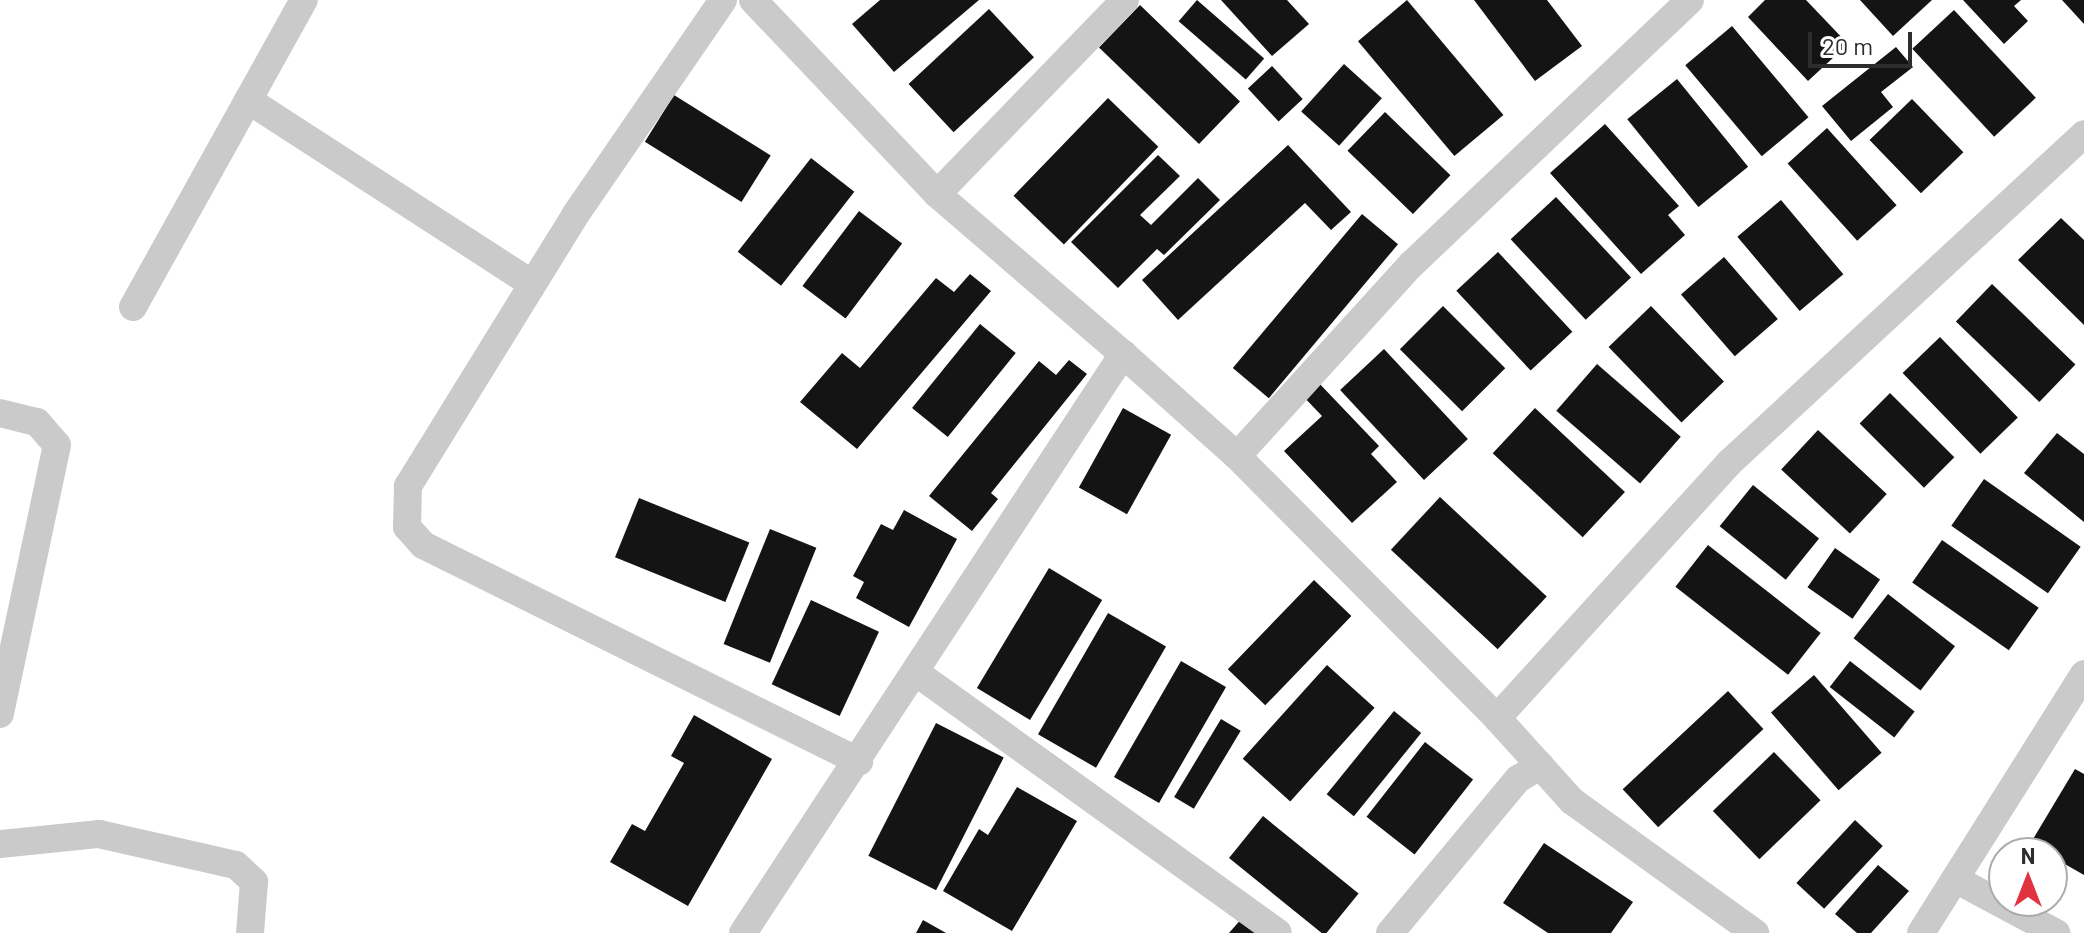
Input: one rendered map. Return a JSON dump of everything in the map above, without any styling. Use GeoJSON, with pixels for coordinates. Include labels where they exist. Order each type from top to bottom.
{"type":"FeatureCollection","features":[{"type":"Feature","properties":{"kind":"street"},"geometry":{"type":"LineString","coordinates":[[133,307],[304,0]]}},
{"type":"Feature","properties":{"kind":"street"},"geometry":{"type":"LineString","coordinates":[[723,0],[532,284],[408,486],[407,527],[423,545],[859,761]]}},
{"type":"Feature","properties":{"kind":"street"},"geometry":{"type":"LineString","coordinates":[[753,0],[937,194],[1237,456],[1497,718],[1572,801],[1755,933]]}},
{"type":"Feature","properties":{"kind":"street"},"geometry":{"type":"LineString","coordinates":[[937,194],[1125,0]]}},
{"type":"Feature","properties":{"kind":"street"},"geometry":{"type":"LineString","coordinates":[[1237,456],[1412,264],[1690,0]]}},
{"type":"Feature","properties":{"kind":"street"},"geometry":{"type":"LineString","coordinates":[[248,100],[532,284]]}},
{"type":"Feature","properties":{"kind":"street"},"geometry":{"type":"LineString","coordinates":[[1497,718],[1729,463],[2084,134]]}},
{"type":"Feature","properties":{"kind":"street"},"geometry":{"type":"LineString","coordinates":[[743,933],[918,674],[1123,354]]}},
{"type":"Feature","properties":{"kind":"street"},"geometry":{"type":"LineString","coordinates":[[0,413],[37,422],[57,445],[11,606],[0,714]]}},
{"type":"Feature","properties":{"kind":"street"},"geometry":{"type":"LineString","coordinates":[[918,674],[1113,821],[1278,933]]}},
{"type":"Feature","properties":{"kind":"street"},"geometry":{"type":"LineString","coordinates":[[1921,933],[2084,674]]}},
{"type":"Feature","properties":{"kind":"street"},"geometry":{"type":"LineString","coordinates":[[1390,933],[1518,779],[1540,766]]}},
{"type":"Feature","properties":{"kind":"street"},"geometry":{"type":"LineString","coordinates":[[0,844],[99,834],[236,865],[254,882],[250,933]]}},
{"type":"Feature","properties":{"kind":"street"},"geometry":{"type":"LineString","coordinates":[[1955,879],[2056,933]]}},
{"type":"Feature","properties":{"kind":"building"},"geometry":{"type":"Polygon","coordinates":[[[880,0],[979,0],[894,72],[852,24],[880,0]]]}},
{"type":"Feature","properties":{"kind":"building"},"geometry":{"type":"Polygon","coordinates":[[[1197,0],[1264,58],[1246,80],[1179,21],[1197,0]]]}},
{"type":"Feature","properties":{"kind":"building"},"geometry":{"type":"Polygon","coordinates":[[[1221,0],[1287,0],[1309,24],[1272,56],[1221,0]]]}},
{"type":"Feature","properties":{"kind":"building"},"geometry":{"type":"Polygon","coordinates":[[[1407,0],[1503,115],[1454,156],[1358,41],[1407,0]]]}},
{"type":"Feature","properties":{"kind":"building"},"geometry":{"type":"Polygon","coordinates":[[[1474,0],[1547,0],[1582,46],[1535,81],[1474,0]]]}},
{"type":"Feature","properties":{"kind":"building"},"geometry":{"type":"Polygon","coordinates":[[[1765,0],[1806,0],[1848,44],[1808,81],[1748,17],[1765,0]]]}},
{"type":"Feature","properties":{"kind":"building"},"geometry":{"type":"Polygon","coordinates":[[[1860,0],[1932,0],[1893,36],[1860,0]]]}},
{"type":"Feature","properties":{"kind":"building"},"geometry":{"type":"Polygon","coordinates":[[[1963,0],[2021,0],[2014,6],[2028,21],[2004,44],[1963,0]]]}},
{"type":"Feature","properties":{"kind":"building"},"geometry":{"type":"Polygon","coordinates":[[[2062,0],[2084,0],[2084,24],[2062,0]]]}},
{"type":"Feature","properties":{"kind":"building"},"geometry":{"type":"Polygon","coordinates":[[[1140,5],[1240,102],[1199,144],[1099,47],[1140,5]]]}},
{"type":"Feature","properties":{"kind":"building"},"geometry":{"type":"Polygon","coordinates":[[[989,9],[1034,57],[954,132],[909,84],[989,9]]]}},
{"type":"Feature","properties":{"kind":"building"},"geometry":{"type":"Polygon","coordinates":[[[1954,10],[2036,98],[1994,137],[1912,49],[1954,10]]]}},
{"type":"Feature","properties":{"kind":"building"},"geometry":{"type":"Polygon","coordinates":[[[1732,26],[1808,117],[1762,156],[1685,65],[1732,26]]]}},
{"type":"Feature","properties":{"kind":"building"},"geometry":{"type":"Polygon","coordinates":[[[1896,47],[1913,67],[1881,92],[1893,107],[1851,141],[1822,106],[1896,47]]]}},
{"type":"Feature","properties":{"kind":"building"},"geometry":{"type":"Polygon","coordinates":[[[1344,64],[1382,98],[1339,146],[1301,112],[1344,64]]]}},
{"type":"Feature","properties":{"kind":"building"},"geometry":{"type":"Polygon","coordinates":[[[1272,66],[1303,99],[1279,121],[1248,89],[1272,66]]]}},
{"type":"Feature","properties":{"kind":"building"},"geometry":{"type":"Polygon","coordinates":[[[1677,79],[1748,167],[1698,207],[1627,119],[1677,79]]]}},
{"type":"Feature","properties":{"kind":"building"},"geometry":{"type":"Polygon","coordinates":[[[674,95],[771,155],[742,202],[645,142],[674,95]]]}},
{"type":"Feature","properties":{"kind":"building"},"geometry":{"type":"Polygon","coordinates":[[[1108,98],[1158,147],[1064,244],[1014,196],[1108,98]]]}},
{"type":"Feature","properties":{"kind":"building"},"geometry":{"type":"Polygon","coordinates":[[[1912,99],[1963,152],[1921,193],[1870,140],[1912,99]]]}},
{"type":"Feature","properties":{"kind":"building"},"geometry":{"type":"Polygon","coordinates":[[[1385,112],[1450,175],[1413,214],[1347,151],[1385,112]]]}},
{"type":"Feature","properties":{"kind":"building"},"geometry":{"type":"Polygon","coordinates":[[[1605,124],[1679,206],[1668,215],[1685,235],[1641,274],[1550,173],[1605,124]]]}},
{"type":"Feature","properties":{"kind":"building"},"geometry":{"type":"Polygon","coordinates":[[[1827,128],[1897,205],[1857,241],[1788,163],[1827,128]]]}},
{"type":"Feature","properties":{"kind":"building"},"geometry":{"type":"Polygon","coordinates":[[[1288,145],[1351,212],[1331,230],[1305,203],[1178,320],[1142,280],[1288,145]]]}},
{"type":"Feature","properties":{"kind":"building"},"geometry":{"type":"Polygon","coordinates":[[[1158,155],[1180,176],[1140,215],[1151,225],[1198,178],[1220,200],[1164,255],[1157,249],[1118,288],[1071,242],[1158,155]]]}},
{"type":"Feature","properties":{"kind":"building"},"geometry":{"type":"Polygon","coordinates":[[[811,158],[854,192],[781,286],[738,252],[811,158]]]}},
{"type":"Feature","properties":{"kind":"building"},"geometry":{"type":"Polygon","coordinates":[[[1556,197],[1631,277],[1586,320],[1511,239],[1556,197]]]}},
{"type":"Feature","properties":{"kind":"building"},"geometry":{"type":"Polygon","coordinates":[[[1781,200],[1843,274],[1800,311],[1737,237],[1781,200]]]}},
{"type":"Feature","properties":{"kind":"building"},"geometry":{"type":"Polygon","coordinates":[[[859,211],[902,243],[846,319],[802,286],[859,211]]]}},
{"type":"Feature","properties":{"kind":"building"},"geometry":{"type":"Polygon","coordinates":[[[1362,214],[1398,244],[1269,398],[1233,368],[1362,214]]]}},
{"type":"Feature","properties":{"kind":"building"},"geometry":{"type":"Polygon","coordinates":[[[2061,218],[2084,240],[2084,325],[2018,260],[2061,218]]]}},
{"type":"Feature","properties":{"kind":"building"},"geometry":{"type":"Polygon","coordinates":[[[1498,252],[1572,332],[1531,371],[1456,291],[1498,252]]]}},
{"type":"Feature","properties":{"kind":"building"},"geometry":{"type":"Polygon","coordinates":[[[1724,257],[1778,319],[1735,356],[1681,294],[1724,257]]]}},
{"type":"Feature","properties":{"kind":"building"},"geometry":{"type":"Polygon","coordinates":[[[970,274],[991,291],[857,449],[800,402],[842,353],[860,368],[936,278],[954,292],[970,274]]]}},
{"type":"Feature","properties":{"kind":"building"},"geometry":{"type":"Polygon","coordinates":[[[1992,284],[2075,365],[2039,402],[1956,321],[1992,284]]]}},
{"type":"Feature","properties":{"kind":"building"},"geometry":{"type":"Polygon","coordinates":[[[1443,306],[1505,368],[1462,411],[1400,349],[1443,306]]]}},
{"type":"Feature","properties":{"kind":"building"},"geometry":{"type":"Polygon","coordinates":[[[1651,306],[1724,382],[1681,423],[1609,347],[1651,306]]]}},
{"type":"Feature","properties":{"kind":"building"},"geometry":{"type":"Polygon","coordinates":[[[980,324],[1016,353],[948,437],[912,408],[980,324]]]}},
{"type":"Feature","properties":{"kind":"building"},"geometry":{"type":"Polygon","coordinates":[[[1940,337],[2018,418],[1980,454],[1903,373],[1940,337]]]}},
{"type":"Feature","properties":{"kind":"building"},"geometry":{"type":"Polygon","coordinates":[[[1384,349],[1468,439],[1424,480],[1340,390],[1384,349]]]}},
{"type":"Feature","properties":{"kind":"building"},"geometry":{"type":"Polygon","coordinates":[[[1069,360],[1087,374],[991,493],[998,499],[972,531],[929,496],[1039,361],[1056,375],[1069,360]]]}},
{"type":"Feature","properties":{"kind":"building"},"geometry":{"type":"Polygon","coordinates":[[[1597,364],[1681,437],[1640,484],[1556,411],[1597,364]]]}},
{"type":"Feature","properties":{"kind":"building"},"geometry":{"type":"Polygon","coordinates":[[[1316,380],[1379,446],[1371,454],[1397,482],[1352,523],[1284,451],[1322,416],[1301,394],[1316,380]]]}},
{"type":"Feature","properties":{"kind":"building"},"geometry":{"type":"Polygon","coordinates":[[[1890,393],[1954,457],[1924,488],[1860,423],[1890,393]]]}},
{"type":"Feature","properties":{"kind":"building"},"geometry":{"type":"Polygon","coordinates":[[[1123,408],[1171,435],[1127,514],[1079,488],[1123,408]]]}},
{"type":"Feature","properties":{"kind":"building"},"geometry":{"type":"Polygon","coordinates":[[[1535,408],[1625,492],[1583,537],[1493,453],[1535,408]]]}},
{"type":"Feature","properties":{"kind":"building"},"geometry":{"type":"Polygon","coordinates":[[[1818,430],[1887,494],[1850,534],[1781,469],[1818,430]]]}},
{"type":"Feature","properties":{"kind":"building"},"geometry":{"type":"Polygon","coordinates":[[[2057,433],[2084,454],[2084,522],[2024,473],[2057,433]]]}},
{"type":"Feature","properties":{"kind":"building"},"geometry":{"type":"Polygon","coordinates":[[[1984,479],[2081,547],[2048,593],[1951,526],[1984,479]]]}},
{"type":"Feature","properties":{"kind":"building"},"geometry":{"type":"Polygon","coordinates":[[[1753,485],[1819,538],[1786,580],[1720,526],[1753,485]]]}},
{"type":"Feature","properties":{"kind":"building"},"geometry":{"type":"Polygon","coordinates":[[[1440,497],[1547,597],[1498,649],[1391,550],[1440,497]]]}},
{"type":"Feature","properties":{"kind":"building"},"geometry":{"type":"Polygon","coordinates":[[[639,498],[749,543],[725,602],[615,557],[639,498]]]}},
{"type":"Feature","properties":{"kind":"building"},"geometry":{"type":"Polygon","coordinates":[[[904,510],[957,539],[909,627],[856,598],[864,582],[853,576],[881,524],[893,530],[904,510]]]}},
{"type":"Feature","properties":{"kind":"building"},"geometry":{"type":"Polygon","coordinates":[[[770,529],[816,548],[770,663],[724,644],[770,529]]]}},
{"type":"Feature","properties":{"kind":"building"},"geometry":{"type":"Polygon","coordinates":[[[1942,540],[2039,608],[2009,650],[1912,583],[1942,540]]]}},
{"type":"Feature","properties":{"kind":"building"},"geometry":{"type":"Polygon","coordinates":[[[1708,545],[1821,633],[1788,675],[1675,587],[1708,545]]]}},
{"type":"Feature","properties":{"kind":"building"},"geometry":{"type":"Polygon","coordinates":[[[1835,548],[1880,580],[1853,619],[1807,587],[1835,548]]]}},
{"type":"Feature","properties":{"kind":"building"},"geometry":{"type":"Polygon","coordinates":[[[1049,568],[1102,600],[1030,720],[977,688],[1049,568]]]}},
{"type":"Feature","properties":{"kind":"building"},"geometry":{"type":"Polygon","coordinates":[[[1314,580],[1351,616],[1265,705],[1228,669],[1314,580]]]}},
{"type":"Feature","properties":{"kind":"building"},"geometry":{"type":"Polygon","coordinates":[[[1888,594],[1955,646],[1921,690],[1854,638],[1888,594]]]}},
{"type":"Feature","properties":{"kind":"building"},"geometry":{"type":"Polygon","coordinates":[[[811,600],[879,632],[840,716],[772,684],[811,600]]]}},
{"type":"Feature","properties":{"kind":"building"},"geometry":{"type":"Polygon","coordinates":[[[1108,613],[1166,646],[1096,768],[1038,734],[1108,613]]]}},
{"type":"Feature","properties":{"kind":"building"},"geometry":{"type":"Polygon","coordinates":[[[1181,661],[1226,687],[1159,803],[1114,777],[1181,661]]]}},
{"type":"Feature","properties":{"kind":"building"},"geometry":{"type":"Polygon","coordinates":[[[1850,661],[1915,711],[1894,737],[1830,687],[1850,661]]]}},
{"type":"Feature","properties":{"kind":"building"},"geometry":{"type":"Polygon","coordinates":[[[1327,665],[1375,708],[1290,801],[1243,759],[1327,665]]]}},
{"type":"Feature","properties":{"kind":"building"},"geometry":{"type":"Polygon","coordinates":[[[1814,675],[1882,753],[1839,790],[1771,712],[1814,675]]]}},
{"type":"Feature","properties":{"kind":"building"},"geometry":{"type":"Polygon","coordinates":[[[1728,691],[1763,729],[1658,827],[1623,789],[1728,691]]]}},
{"type":"Feature","properties":{"kind":"building"},"geometry":{"type":"Polygon","coordinates":[[[1394,711],[1421,733],[1354,816],[1327,794],[1394,711]]]}},
{"type":"Feature","properties":{"kind":"building"},"geometry":{"type":"Polygon","coordinates":[[[694,715],[772,759],[688,906],[610,862],[632,824],[645,831],[684,763],[671,756],[694,715]]]}},
{"type":"Feature","properties":{"kind":"building"},"geometry":{"type":"Polygon","coordinates":[[[1221,719],[1241,731],[1194,809],[1174,797],[1221,719]]]}},
{"type":"Feature","properties":{"kind":"building"},"geometry":{"type":"Polygon","coordinates":[[[936,723],[1004,758],[936,890],[868,856],[936,723]]]}},
{"type":"Feature","properties":{"kind":"building"},"geometry":{"type":"Polygon","coordinates":[[[1425,742],[1473,780],[1415,854],[1367,817],[1425,742]]]}},
{"type":"Feature","properties":{"kind":"building"},"geometry":{"type":"Polygon","coordinates":[[[1774,752],[1821,800],[1759,859],[1713,811],[1774,752]]]}},
{"type":"Feature","properties":{"kind":"building"},"geometry":{"type":"Polygon","coordinates":[[[2075,769],[2084,774],[2084,875],[2068,866],[2068,837],[2034,837],[2075,769]]]}},
{"type":"Feature","properties":{"kind":"building"},"geometry":{"type":"Polygon","coordinates":[[[1017,787],[1077,821],[1012,931],[943,891],[979,829],[988,835],[1017,787]]]}},
{"type":"Feature","properties":{"kind":"building"},"geometry":{"type":"Polygon","coordinates":[[[1263,816],[1359,893],[1327,933],[1322,933],[1229,858],[1263,816]]]}},
{"type":"Feature","properties":{"kind":"building"},"geometry":{"type":"Polygon","coordinates":[[[1855,820],[1883,846],[1824,909],[1796,883],[1855,820]]]}},
{"type":"Feature","properties":{"kind":"building"},"geometry":{"type":"Polygon","coordinates":[[[1544,843],[1633,902],[1611,933],[1548,933],[1503,903],[1544,843]]]}},
{"type":"Feature","properties":{"kind":"building"},"geometry":{"type":"Polygon","coordinates":[[[1878,865],[1909,891],[1871,933],[1857,933],[1835,914],[1878,865]]]}},
{"type":"Feature","properties":{"kind":"building"},"geometry":{"type":"Polygon","coordinates":[[[1243,917],[1262,933],[1229,933],[1243,917]]]}},
{"type":"Feature","properties":{"kind":"building"},"geometry":{"type":"Polygon","coordinates":[[[923,920],[946,933],[916,933],[923,920]]]}}]}
